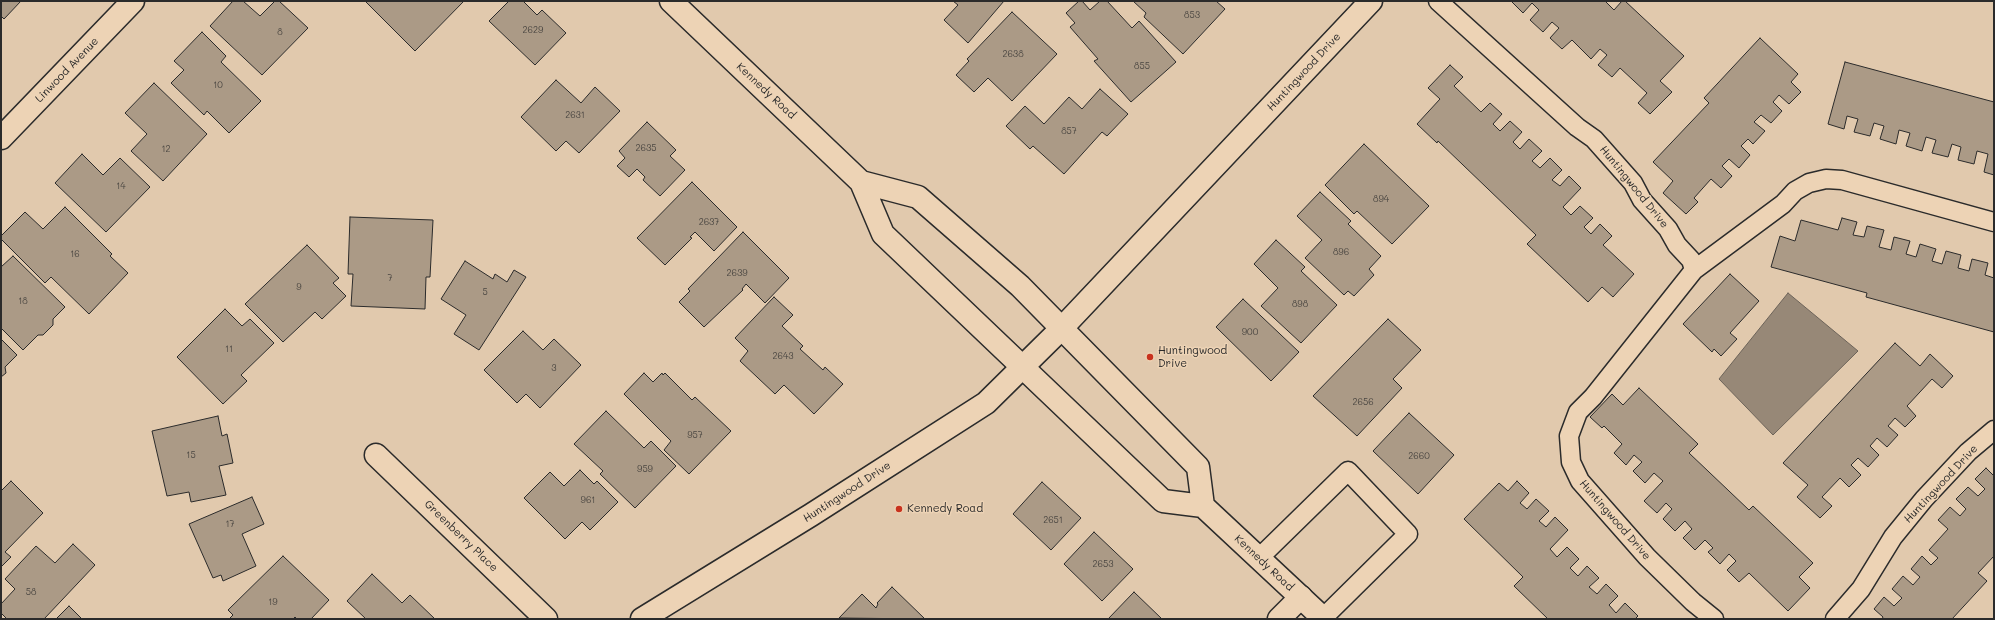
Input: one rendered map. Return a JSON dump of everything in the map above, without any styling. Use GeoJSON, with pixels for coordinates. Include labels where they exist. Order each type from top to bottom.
{"type":"FeatureCollection","features":[{"type":"Feature","properties":{"kind":"street","name":"Linwood Avenue"},"geometry":{"type":"LineString","coordinates":[[1,138],[133,1]]}},
{"type":"Feature","properties":{"kind":"street","name":"Kennedy Road"},"geometry":{"type":"LineString","coordinates":[[671,1],[861,182],[883,234],[1163,501],[1203,506],[1323,619]]}},
{"type":"Feature","properties":{"kind":"street","name":"Huntingwood Drive"},"geometry":{"type":"LineString","coordinates":[[642,619],[811,515],[986,403],[1062,328],[1371,1]]}},
{"type":"Feature","properties":{"kind":"street","name":"Kennedy Road"},"geometry":{"type":"LineString","coordinates":[[861,182],[918,197],[1020,286],[1198,466],[1203,506]]}},
{"type":"Feature","properties":{"kind":"street","name":"Greenberry Place"},"geometry":{"type":"LineString","coordinates":[[376,455],[546,619]]}},
{"type":"Feature","properties":{"kind":"street"},"geometry":{"type":"LineString","coordinates":[[1279,619],[1301,597]]}},
{"type":"Feature","properties":{"kind":"lane","name":"Huntingwood Drive"},"geometry":{"type":"LineString","coordinates":[[1438,1],[1577,127],[1594,139],[1633,183],[1642,200],[1668,229],[1677,246],[1691,260],[1694,270]]}},
{"type":"Feature","properties":{"kind":"lane","name":"Huntingwood Drive"},"geometry":{"type":"LineString","coordinates":[[1714,619],[1693,602],[1647,557],[1580,481],[1571,462],[1569,436],[1578,412],[1593,397],[1694,270],[1783,204],[1795,191],[1809,183],[1826,179],[1842,180],[1994,222]]}},
{"type":"Feature","properties":{"kind":"lane","name":"Huntingwood Drive"},"geometry":{"type":"LineString","coordinates":[[1835,619],[1861,589],[1893,537],[1924,498],[1968,452],[1994,430]]}},
{"type":"Feature","properties":{"kind":"lane"},"geometry":{"type":"LineString","coordinates":[[1258,558],[1348,471],[1408,534],[1323,619]]}},
{"type":"Feature","properties":{"kind":"shaded area"},"geometry":{"type":"Polygon","coordinates":[[[1788,293],[1858,351],[1773,435],[1719,379],[1788,293]]]}},
{"type":"Feature","properties":{"kind":"building"},"geometry":{"type":"Polygon","coordinates":[[[1,1],[21,1],[4,19],[1,16],[1,1]]]}},
{"type":"Feature","properties":{"kind":"building"},"geometry":{"type":"Polygon","coordinates":[[[233,1],[243,1],[260,16],[275,1],[279,1],[308,28],[262,75],[210,26],[233,1]]]}},
{"type":"Feature","properties":{"kind":"building"},"geometry":{"type":"Polygon","coordinates":[[[365,1],[464,1],[415,51],[365,1]]]}},
{"type":"Feature","properties":{"kind":"building"},"geometry":{"type":"Polygon","coordinates":[[[509,1],[523,1],[537,15],[542,10],[566,33],[535,65],[489,21],[509,1]]]}},
{"type":"Feature","properties":{"kind":"building"},"geometry":{"type":"Polygon","coordinates":[[[953,1],[1004,1],[968,43],[944,20],[958,5],[953,1]]]}},
{"type":"Feature","properties":{"kind":"building"},"geometry":{"type":"Polygon","coordinates":[[[1079,1],[1082,1],[1090,10],[1100,1],[1107,1],[1132,28],[1139,21],[1176,62],[1131,102],[1094,61],[1098,59],[1070,27],[1075,23],[1066,13],[1079,1]]]}},
{"type":"Feature","properties":{"kind":"building"},"geometry":{"type":"Polygon","coordinates":[[[1133,1],[1216,1],[1225,9],[1183,54],[1144,17],[1146,13],[1133,1]]]}},
{"type":"Feature","properties":{"kind":"building"},"geometry":{"type":"Polygon","coordinates":[[[1511,1],[1605,1],[1614,10],[1622,1],[1625,1],[1684,56],[1660,81],[1672,92],[1650,114],[1638,103],[1647,93],[1620,68],[1612,77],[1598,65],[1607,55],[1600,49],[1591,59],[1572,40],[1562,49],[1550,38],[1559,28],[1552,22],[1543,32],[1530,20],[1539,10],[1532,3],[1523,13],[1511,1]]]}},
{"type":"Feature","properties":{"kind":"building"},"geometry":{"type":"Polygon","coordinates":[[[1012,12],[1057,54],[1012,101],[988,78],[974,92],[956,75],[969,61],[967,59],[1012,12]]]}},
{"type":"Feature","properties":{"kind":"building"},"geometry":{"type":"Polygon","coordinates":[[[202,32],[226,56],[221,62],[261,101],[229,133],[207,111],[204,115],[171,83],[184,70],[174,61],[202,32]]]}},
{"type":"Feature","properties":{"kind":"building"},"geometry":{"type":"Polygon","coordinates":[[[1760,38],[1798,74],[1791,82],[1801,92],[1789,104],[1779,95],[1773,102],[1782,111],[1771,123],[1761,115],[1754,122],[1765,131],[1753,144],[1748,139],[1741,146],[1750,155],[1739,168],[1729,159],[1722,166],[1732,176],[1721,188],[1711,179],[1694,198],[1698,202],[1686,214],[1663,193],[1673,181],[1653,162],[1709,103],[1704,98],[1760,38]]]}},
{"type":"Feature","properties":{"kind":"building"},"geometry":{"type":"Polygon","coordinates":[[[1845,62],[1994,102],[1994,175],[1984,172],[1988,154],[1977,151],[1974,164],[1958,160],[1961,147],[1952,144],[1948,157],[1932,153],[1936,140],[1926,137],[1922,151],[1906,146],[1910,133],[1899,130],[1896,144],[1880,139],[1884,126],[1874,123],[1870,136],[1854,132],[1858,119],[1847,116],[1844,129],[1828,124],[1845,62]]]}},
{"type":"Feature","properties":{"kind":"building"},"geometry":{"type":"Polygon","coordinates":[[[1450,65],[1463,77],[1454,86],[1481,112],[1490,103],[1502,114],[1493,124],[1500,131],[1510,121],[1522,132],[1513,142],[1520,149],[1529,139],[1542,151],[1532,161],[1540,168],[1550,158],[1562,170],[1552,180],[1560,186],[1569,176],[1581,188],[1563,207],[1571,215],[1580,206],[1593,218],[1584,227],[1591,234],[1600,224],[1612,236],[1603,245],[1634,274],[1613,297],[1602,287],[1588,302],[1527,244],[1536,235],[1438,141],[1437,143],[1417,124],[1440,99],[1428,88],[1450,65]]]}},
{"type":"Feature","properties":{"kind":"building"},"geometry":{"type":"Polygon","coordinates":[[[556,80],[581,103],[595,87],[620,111],[579,153],[566,141],[556,151],[521,117],[556,80]]]}},
{"type":"Feature","properties":{"kind":"building"},"geometry":{"type":"Polygon","coordinates":[[[154,83],[207,134],[163,181],[131,151],[147,134],[125,113],[154,83]]]}},
{"type":"Feature","properties":{"kind":"building"},"geometry":{"type":"Polygon","coordinates":[[[1100,89],[1128,114],[1107,136],[1102,132],[1064,174],[1033,146],[1030,149],[1006,126],[1025,106],[1044,124],[1069,97],[1082,109],[1100,89]]]}},
{"type":"Feature","properties":{"kind":"building"},"geometry":{"type":"Polygon","coordinates":[[[647,122],[676,150],[670,156],[685,170],[660,196],[643,180],[645,177],[637,169],[629,177],[617,166],[625,158],[619,151],[647,122]]]}},
{"type":"Feature","properties":{"kind":"building"},"geometry":{"type":"Polygon","coordinates":[[[1364,144],[1429,206],[1392,244],[1357,211],[1354,214],[1325,185],[1364,144]]]}},
{"type":"Feature","properties":{"kind":"building"},"geometry":{"type":"Polygon","coordinates":[[[82,154],[103,175],[120,158],[150,187],[106,232],[55,183],[82,154]]]}},
{"type":"Feature","properties":{"kind":"building"},"geometry":{"type":"Polygon","coordinates":[[[692,182],[737,227],[714,251],[695,232],[690,237],[692,238],[665,265],[637,238],[692,182]]]}},
{"type":"Feature","properties":{"kind":"building"},"geometry":{"type":"Polygon","coordinates":[[[1320,192],[1351,221],[1348,224],[1381,256],[1369,269],[1374,275],[1354,296],[1348,291],[1344,295],[1305,258],[1322,240],[1297,216],[1320,192]]]}},
{"type":"Feature","properties":{"kind":"building"},"geometry":{"type":"Polygon","coordinates":[[[65,207],[112,254],[110,256],[128,273],[89,314],[51,277],[45,283],[1,239],[1,236],[25,212],[43,229],[65,207]]]}},
{"type":"Feature","properties":{"kind":"building"},"geometry":{"type":"Polygon","coordinates":[[[350,217],[433,220],[430,277],[426,277],[425,309],[351,306],[353,274],[348,274],[350,217]]]}},
{"type":"Feature","properties":{"kind":"building"},"geometry":{"type":"Polygon","coordinates":[[[1842,218],[1857,222],[1853,235],[1864,237],[1867,226],[1884,230],[1879,247],[1891,250],[1894,237],[1910,241],[1906,254],[1916,257],[1920,244],[1936,249],[1932,261],[1942,264],[1946,251],[1961,255],[1958,268],[1969,271],[1972,259],[1988,263],[1985,275],[1994,278],[1994,332],[1866,297],[1867,293],[1771,267],[1780,236],[1795,241],[1801,220],[1838,230],[1842,218]]]}},
{"type":"Feature","properties":{"kind":"building"},"geometry":{"type":"Polygon","coordinates":[[[743,232],[789,278],[765,303],[746,284],[742,289],[743,290],[704,327],[679,302],[690,291],[688,289],[743,232]]]}},
{"type":"Feature","properties":{"kind":"building"},"geometry":{"type":"Polygon","coordinates":[[[1276,240],[1305,267],[1301,271],[1337,305],[1301,343],[1261,306],[1278,288],[1254,264],[1276,240]]]}},
{"type":"Feature","properties":{"kind":"building"},"geometry":{"type":"Polygon","coordinates":[[[307,245],[339,278],[333,283],[346,296],[322,319],[315,312],[283,342],[245,304],[307,245]]]}},
{"type":"Feature","properties":{"kind":"building"},"geometry":{"type":"Polygon","coordinates":[[[13,256],[65,307],[53,319],[53,325],[43,335],[38,335],[23,350],[1,328],[1,267],[13,256]]]}},
{"type":"Feature","properties":{"kind":"building"},"geometry":{"type":"Polygon","coordinates":[[[465,261],[493,279],[495,274],[507,282],[514,270],[526,277],[479,350],[454,334],[466,315],[441,299],[465,261]]]}},
{"type":"Feature","properties":{"kind":"building"},"geometry":{"type":"Polygon","coordinates":[[[1730,274],[1759,301],[1730,333],[1737,339],[1721,356],[1714,349],[1712,352],[1683,324],[1730,274]]]}},
{"type":"Feature","properties":{"kind":"building"},"geometry":{"type":"Polygon","coordinates":[[[774,297],[793,315],[782,326],[803,346],[800,349],[823,370],[825,367],[843,384],[814,414],[784,385],[775,394],[740,361],[748,351],[735,338],[774,297]]]}},
{"type":"Feature","properties":{"kind":"building"},"geometry":{"type":"Polygon","coordinates":[[[1243,299],[1299,352],[1271,381],[1216,327],[1243,299]]]}},
{"type":"Feature","properties":{"kind":"building"},"geometry":{"type":"Polygon","coordinates":[[[225,309],[242,326],[250,319],[274,343],[241,375],[247,381],[223,404],[177,357],[225,309]]]}},
{"type":"Feature","properties":{"kind":"building"},"geometry":{"type":"Polygon","coordinates":[[[1388,319],[1421,350],[1393,379],[1402,388],[1357,436],[1313,396],[1388,319]]]}},
{"type":"Feature","properties":{"kind":"building"},"geometry":{"type":"Polygon","coordinates":[[[523,331],[543,350],[554,339],[581,365],[540,408],[526,394],[517,403],[484,370],[523,331]]]}},
{"type":"Feature","properties":{"kind":"building"},"geometry":{"type":"Polygon","coordinates":[[[1,339],[17,355],[5,367],[6,373],[1,377],[1,339]]]}},
{"type":"Feature","properties":{"kind":"building"},"geometry":{"type":"Polygon","coordinates":[[[1895,343],[1920,366],[1930,354],[1953,376],[1942,388],[1932,379],[1907,406],[1916,416],[1905,427],[1895,418],[1888,426],[1898,435],[1887,447],[1877,438],[1870,446],[1879,455],[1868,467],[1858,458],[1851,465],[1861,475],[1849,487],[1840,478],[1822,497],[1832,506],[1820,518],[1797,497],[1808,485],[1783,463],[1895,343]]]}},
{"type":"Feature","properties":{"kind":"building"},"geometry":{"type":"Polygon","coordinates":[[[644,373],[653,382],[662,373],[663,375],[665,373],[692,400],[695,397],[731,431],[689,474],[664,450],[671,441],[624,394],[644,373]]]}},
{"type":"Feature","properties":{"kind":"building"},"geometry":{"type":"Polygon","coordinates":[[[1639,388],[1698,444],[1689,453],[1749,510],[1753,506],[1813,563],[1799,577],[1810,588],[1788,611],[1749,573],[1739,582],[1727,570],[1736,561],[1729,554],[1720,564],[1708,552],[1713,548],[1705,540],[1695,550],[1683,538],[1692,529],[1685,521],[1675,531],[1663,519],[1672,509],[1666,503],[1657,513],[1644,501],[1663,481],[1654,473],[1645,483],[1633,471],[1642,462],[1634,455],[1626,465],[1614,453],[1622,444],[1604,426],[1602,428],[1590,417],[1612,394],[1623,405],[1639,388]]]}},
{"type":"Feature","properties":{"kind":"building"},"geometry":{"type":"Polygon","coordinates":[[[606,411],[644,448],[651,441],[676,466],[635,508],[600,474],[603,471],[574,444],[606,411]]]}},
{"type":"Feature","properties":{"kind":"building"},"geometry":{"type":"Polygon","coordinates":[[[1409,413],[1454,455],[1418,494],[1373,451],[1409,413]]]}},
{"type":"Feature","properties":{"kind":"building"},"geometry":{"type":"Polygon","coordinates":[[[218,416],[222,436],[227,434],[233,463],[219,466],[226,495],[191,502],[189,492],[167,496],[152,431],[218,416]]]}},
{"type":"Feature","properties":{"kind":"building"},"geometry":{"type":"Polygon","coordinates":[[[1986,468],[1994,476],[1994,556],[1978,573],[1987,581],[1952,619],[1882,619],[1883,617],[1874,609],[1884,597],[1894,606],[1902,598],[1892,589],[1903,576],[1913,585],[1920,577],[1911,569],[1922,556],[1931,565],[1938,558],[1929,550],[1948,529],[1938,520],[1950,507],[1960,516],[1966,509],[1956,499],[1968,487],[1978,496],[1985,489],[1975,479],[1986,468]]]}},
{"type":"Feature","properties":{"kind":"building"},"geometry":{"type":"Polygon","coordinates":[[[580,470],[594,484],[597,481],[618,502],[590,530],[582,522],[565,539],[524,498],[550,472],[564,486],[580,470]]]}},
{"type":"Feature","properties":{"kind":"building"},"geometry":{"type":"Polygon","coordinates":[[[11,481],[43,513],[5,552],[11,557],[1,567],[1,491],[11,481]]]}},
{"type":"Feature","properties":{"kind":"building"},"geometry":{"type":"Polygon","coordinates":[[[1517,481],[1529,493],[1520,503],[1527,509],[1536,499],[1549,511],[1539,521],[1546,527],[1555,517],[1568,530],[1550,549],[1557,557],[1567,547],[1579,559],[1570,568],[1578,576],[1587,566],[1599,578],[1589,587],[1597,594],[1606,584],[1618,596],[1609,605],[1616,613],[1625,603],[1638,616],[1635,619],[1548,619],[1514,586],[1523,577],[1464,519],[1499,483],[1508,491],[1517,481]]]}},
{"type":"Feature","properties":{"kind":"building"},"geometry":{"type":"Polygon","coordinates":[[[1042,482],[1081,518],[1051,550],[1013,514],[1042,482]]]}},
{"type":"Feature","properties":{"kind":"building"},"geometry":{"type":"Polygon","coordinates":[[[252,497],[264,524],[242,534],[256,566],[223,581],[221,575],[213,578],[189,524],[252,497]]]}},
{"type":"Feature","properties":{"kind":"building"},"geometry":{"type":"Polygon","coordinates":[[[1094,532],[1133,569],[1102,601],[1064,564],[1094,532]]]}},
{"type":"Feature","properties":{"kind":"building"},"geometry":{"type":"Polygon","coordinates":[[[73,544],[95,565],[44,619],[7,619],[1,613],[1,604],[15,589],[5,579],[36,546],[55,563],[73,544]]]}},
{"type":"Feature","properties":{"kind":"building"},"geometry":{"type":"Polygon","coordinates":[[[283,556],[329,600],[311,619],[297,619],[295,617],[293,619],[229,619],[233,615],[228,610],[283,556]]]}},
{"type":"Feature","properties":{"kind":"building"},"geometry":{"type":"Polygon","coordinates":[[[372,574],[402,603],[410,595],[435,619],[366,619],[347,601],[372,574]]]}},
{"type":"Feature","properties":{"kind":"building"},"geometry":{"type":"Polygon","coordinates":[[[892,587],[925,619],[839,618],[862,594],[876,608],[877,603],[892,587]]]}},
{"type":"Feature","properties":{"kind":"building"},"geometry":{"type":"Polygon","coordinates":[[[1134,592],[1162,619],[1108,619],[1134,592]]]}},
{"type":"Feature","properties":{"kind":"building"},"geometry":{"type":"Polygon","coordinates":[[[69,606],[82,619],[56,619],[69,606]]]}},
{"type":"Feature","properties":{"kind":"place","name":"Huntingwood Drive"},"geometry":{"type":"Point","coordinates":[1150,357]}},
{"type":"Feature","properties":{"kind":"place","name":"Kennedy Road"},"geometry":{"type":"Point","coordinates":[899,509]}}]}
